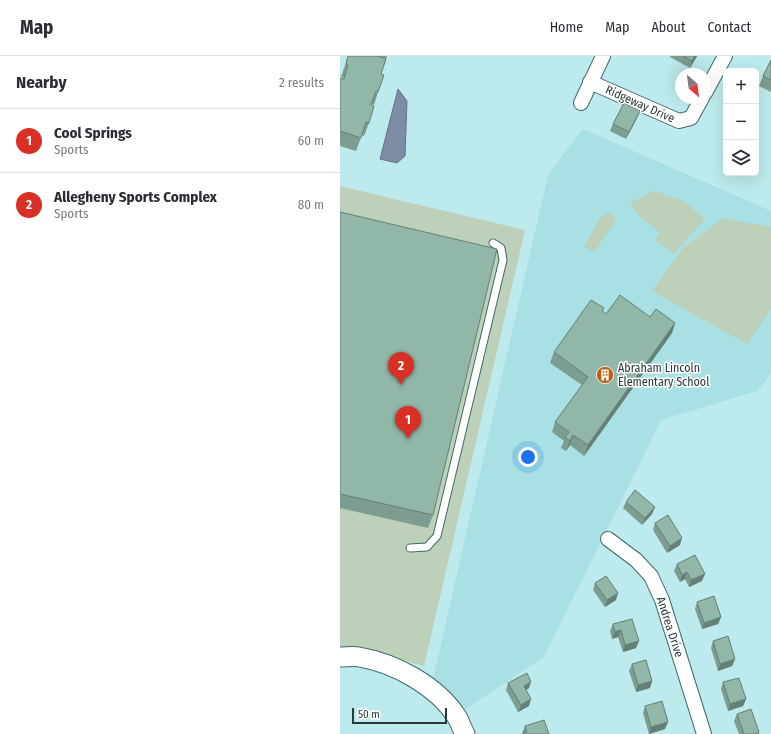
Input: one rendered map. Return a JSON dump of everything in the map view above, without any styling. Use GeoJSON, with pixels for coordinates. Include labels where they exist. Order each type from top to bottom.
{"type":"FeatureCollection","features":[{"type":"Feature","properties":{"kind":"street","name":"Ridgeway Drive"},"geometry":{"type":"LineString","coordinates":[[581,103],[603,56]]}},
{"type":"Feature","properties":{"kind":"street"},"geometry":{"type":"LineString","coordinates":[[711,82],[725,56]]}},
{"type":"Feature","properties":{"kind":"street","name":"Ridgeway Drive"},"geometry":{"type":"LineString","coordinates":[[590,82],[679,121],[691,118],[699,104]]}},
{"type":"Feature","properties":{"kind":"street","name":"Andrea Drive"},"geometry":{"type":"LineString","coordinates":[[608,539],[636,560],[651,576],[662,600],[704,734]]}},
{"type":"Feature","properties":{"kind":"street"},"geometry":{"type":"LineString","coordinates":[[340,657],[359,657],[399,669],[417,680],[433,691],[445,703],[457,718],[465,734]]}},
{"type":"Feature","properties":{"kind":"lane"},"geometry":{"type":"LineString","coordinates":[[410,548],[427,547],[437,536],[503,260],[501,248],[493,243]]}},
{"type":"Feature","properties":{"kind":"shaded area"},"geometry":{"type":"Polygon","coordinates":[[[398,89],[407,101],[405,156],[397,163],[380,159],[398,89]]]}},
{"type":"Feature","properties":{"kind":"shaded area"},"geometry":{"type":"Polygon","coordinates":[[[583,129],[771,211],[771,373],[757,391],[661,420],[544,657],[463,711],[433,679],[548,175],[583,129]]]}},
{"type":"Feature","properties":{"kind":"green space"},"geometry":{"type":"Polygon","coordinates":[[[340,186],[525,230],[424,666],[375,653],[340,648],[340,186]]]}},
{"type":"Feature","properties":{"kind":"green space"},"geometry":{"type":"Polygon","coordinates":[[[654,191],[684,201],[705,220],[673,254],[655,241],[660,233],[640,217],[630,203],[654,191]]]}},
{"type":"Feature","properties":{"kind":"green space"},"geometry":{"type":"Polygon","coordinates":[[[610,212],[616,221],[594,252],[584,247],[600,217],[610,212]]]}},
{"type":"Feature","properties":{"kind":"green space"},"geometry":{"type":"Polygon","coordinates":[[[723,218],[771,227],[771,309],[747,344],[652,291],[683,248],[723,218]]]}},
{"type":"Feature","properties":{"kind":"building"},"geometry":{"type":"Polygon","coordinates":[[[348,56],[377,56],[386,59],[381,74],[384,75],[378,92],[376,91],[371,105],[374,106],[369,123],[366,122],[361,138],[340,131],[340,78],[344,79],[348,65],[346,64],[348,56]]]}},
{"type":"Feature","properties":{"kind":"building"},"geometry":{"type":"Polygon","coordinates":[[[683,56],[695,56],[692,61],[683,56]]]}},
{"type":"Feature","properties":{"kind":"building"},"geometry":{"type":"Polygon","coordinates":[[[771,60],[771,80],[763,76],[771,60]]]}},
{"type":"Feature","properties":{"kind":"building"},"geometry":{"type":"Polygon","coordinates":[[[624,103],[640,111],[629,132],[613,124],[624,103]]]}},
{"type":"Feature","properties":{"kind":"building"},"geometry":{"type":"Polygon","coordinates":[[[340,212],[497,249],[433,515],[340,494],[340,212]]]}},
{"type":"Feature","properties":{"kind":"building","name":"Abraham Lincoln Elementary School"},"geometry":{"type":"Polygon","coordinates":[[[620,295],[650,317],[656,309],[675,323],[588,445],[573,435],[570,441],[565,437],[569,432],[555,422],[588,377],[554,352],[591,300],[604,308],[602,311],[606,314],[620,295]]]}},
{"type":"Feature","properties":{"kind":"building"},"geometry":{"type":"Polygon","coordinates":[[[635,490],[655,507],[645,518],[626,502],[635,490]]]}},
{"type":"Feature","properties":{"kind":"building"},"geometry":{"type":"Polygon","coordinates":[[[668,515],[682,538],[670,546],[655,523],[668,515]]]}},
{"type":"Feature","properties":{"kind":"building"},"geometry":{"type":"Polygon","coordinates":[[[695,555],[705,574],[691,580],[687,572],[682,575],[677,564],[695,555]]]}},
{"type":"Feature","properties":{"kind":"building"},"geometry":{"type":"Polygon","coordinates":[[[606,576],[618,593],[607,600],[595,583],[606,576]]]}},
{"type":"Feature","properties":{"kind":"building"},"geometry":{"type":"Polygon","coordinates":[[[714,596],[721,617],[704,623],[697,602],[714,596]]]}},
{"type":"Feature","properties":{"kind":"building"},"geometry":{"type":"Polygon","coordinates":[[[632,619],[639,641],[625,645],[621,630],[615,632],[613,624],[632,619]]]}},
{"type":"Feature","properties":{"kind":"building"},"geometry":{"type":"Polygon","coordinates":[[[728,636],[735,659],[720,664],[713,641],[728,636]]]}},
{"type":"Feature","properties":{"kind":"building"},"geometry":{"type":"Polygon","coordinates":[[[646,660],[652,681],[638,685],[632,664],[646,660]]]}},
{"type":"Feature","properties":{"kind":"building"},"geometry":{"type":"Polygon","coordinates":[[[527,673],[531,682],[524,686],[531,699],[521,705],[508,683],[527,673]]]}},
{"type":"Feature","properties":{"kind":"building"},"geometry":{"type":"Polygon","coordinates":[[[739,678],[746,699],[730,704],[723,682],[739,678]]]}},
{"type":"Feature","properties":{"kind":"building"},"geometry":{"type":"Polygon","coordinates":[[[662,701],[668,722],[651,727],[645,706],[662,701]]]}},
{"type":"Feature","properties":{"kind":"building"},"geometry":{"type":"Polygon","coordinates":[[[751,709],[759,732],[755,734],[744,734],[737,714],[751,709]]]}},
{"type":"Feature","properties":{"kind":"building"},"geometry":{"type":"Polygon","coordinates":[[[544,720],[549,734],[524,734],[523,732],[527,732],[525,726],[544,720]]]}},
{"type":"Feature","properties":{"kind":"place","name":"Abraham Lincoln Elementary School"},"geometry":{"type":"Point","coordinates":[605,375]}},
{"type":"Feature","properties":{"kind":"place","name":"Allegheny Sports Complex"},"geometry":{"type":"Point","coordinates":[401,385]}},
{"type":"Feature","properties":{"kind":"place","name":"Cool Springs"},"geometry":{"type":"Point","coordinates":[408,439]}}]}
